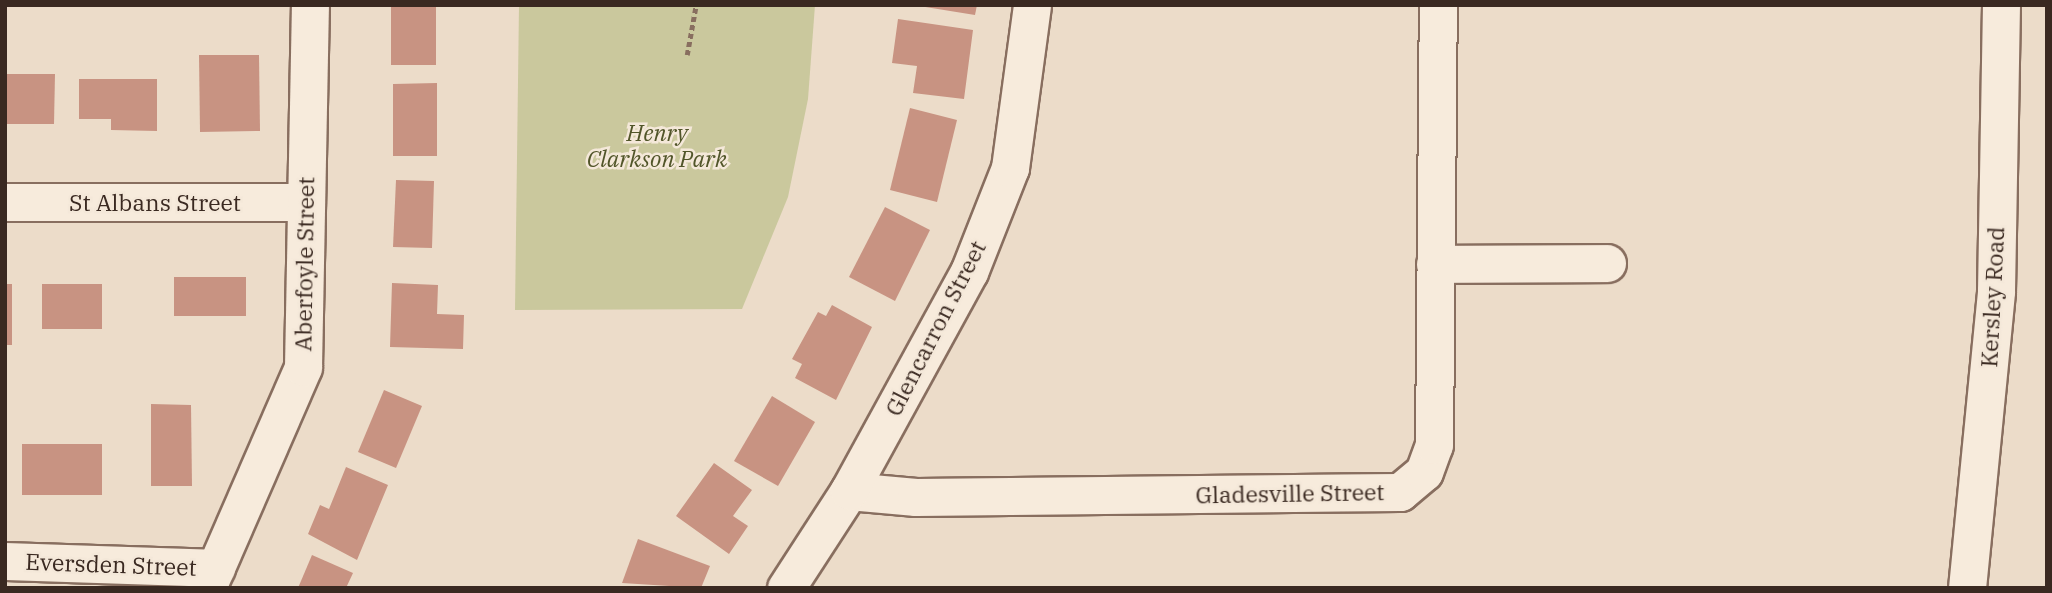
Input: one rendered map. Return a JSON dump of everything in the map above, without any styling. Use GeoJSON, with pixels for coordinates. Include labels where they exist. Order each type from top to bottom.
{"type":"FeatureCollection","features":[{"type":"Feature","properties":{"kind":"street","name":"Aberfoyle Street"},"geometry":{"type":"LineString","coordinates":[[212,578],[303,367],[304,202],[310,5]]}},
{"type":"Feature","properties":{"kind":"street","name":"Glencarron Street"},"geometry":{"type":"LineString","coordinates":[[786,588],[849,491],[969,272],[1010,168],[1032,5]]}},
{"type":"Feature","properties":{"kind":"street","name":"Gladesville Street"},"geometry":{"type":"LineString","coordinates":[[849,491],[916,497],[1400,492],[1424,472],[1434,445],[1438,5]]}},
{"type":"Feature","properties":{"kind":"street","name":"Kersley Road"},"geometry":{"type":"LineString","coordinates":[[1967,588],[1996,291],[2001,5]]}},
{"type":"Feature","properties":{"kind":"street","name":"St Albans Street"},"geometry":{"type":"LineString","coordinates":[[5,202],[304,202]]}},
{"type":"Feature","properties":{"kind":"street"},"geometry":{"type":"LineString","coordinates":[[1435,264],[1607,263]]}},
{"type":"Feature","properties":{"kind":"street","name":"Eversden Street"},"geometry":{"type":"LineString","coordinates":[[5,561],[212,578]]}},
{"type":"Feature","properties":{"kind":"path"},"geometry":{"type":"LineString","coordinates":[[687,55],[696,5]]}},
{"type":"Feature","properties":{"kind":"green space","name":"Henry Clarkson Park"},"geometry":{"type":"Polygon","coordinates":[[[519,5],[815,5],[808,99],[788,197],[742,309],[515,310],[519,5]]]}},
{"type":"Feature","properties":{"kind":"building"},"geometry":{"type":"Polygon","coordinates":[[[391,5],[436,5],[436,65],[391,65],[391,5]]]}},
{"type":"Feature","properties":{"kind":"building"},"geometry":{"type":"Polygon","coordinates":[[[913,5],[977,5],[975,15],[913,5]]]}},
{"type":"Feature","properties":{"kind":"building"},"geometry":{"type":"Polygon","coordinates":[[[898,19],[973,30],[964,99],[913,93],[917,66],[892,63],[898,19]]]}},
{"type":"Feature","properties":{"kind":"building"},"geometry":{"type":"Polygon","coordinates":[[[199,55],[259,55],[260,131],[200,132],[199,55]]]}},
{"type":"Feature","properties":{"kind":"building"},"geometry":{"type":"Polygon","coordinates":[[[5,74],[55,74],[54,124],[5,124],[5,74]]]}},
{"type":"Feature","properties":{"kind":"building"},"geometry":{"type":"Polygon","coordinates":[[[79,79],[157,79],[157,131],[111,130],[111,119],[79,119],[79,79]]]}},
{"type":"Feature","properties":{"kind":"building"},"geometry":{"type":"Polygon","coordinates":[[[437,83],[437,156],[393,156],[393,84],[437,83]]]}},
{"type":"Feature","properties":{"kind":"building"},"geometry":{"type":"Polygon","coordinates":[[[910,108],[957,120],[937,202],[890,190],[910,108]]]}},
{"type":"Feature","properties":{"kind":"building"},"geometry":{"type":"Polygon","coordinates":[[[396,180],[434,181],[432,248],[393,247],[396,180]]]}},
{"type":"Feature","properties":{"kind":"building"},"geometry":{"type":"Polygon","coordinates":[[[885,207],[930,230],[895,301],[849,277],[885,207]]]}},
{"type":"Feature","properties":{"kind":"building"},"geometry":{"type":"Polygon","coordinates":[[[174,277],[246,277],[246,316],[174,316],[174,277]]]}},
{"type":"Feature","properties":{"kind":"building"},"geometry":{"type":"Polygon","coordinates":[[[392,283],[438,285],[437,314],[464,315],[463,349],[390,347],[392,283]]]}},
{"type":"Feature","properties":{"kind":"building"},"geometry":{"type":"Polygon","coordinates":[[[5,284],[12,284],[12,345],[5,345],[5,284]]]}},
{"type":"Feature","properties":{"kind":"building"},"geometry":{"type":"Polygon","coordinates":[[[42,284],[102,284],[102,329],[42,329],[42,284]]]}},
{"type":"Feature","properties":{"kind":"building"},"geometry":{"type":"Polygon","coordinates":[[[832,305],[872,327],[836,400],[795,378],[802,364],[792,359],[818,312],[826,316],[832,305]]]}},
{"type":"Feature","properties":{"kind":"building"},"geometry":{"type":"Polygon","coordinates":[[[384,390],[422,406],[396,468],[358,452],[384,390]]]}},
{"type":"Feature","properties":{"kind":"building"},"geometry":{"type":"Polygon","coordinates":[[[772,396],[815,422],[778,486],[734,461],[772,396]]]}},
{"type":"Feature","properties":{"kind":"building"},"geometry":{"type":"Polygon","coordinates":[[[151,404],[191,405],[192,486],[151,486],[151,404]]]}},
{"type":"Feature","properties":{"kind":"building"},"geometry":{"type":"Polygon","coordinates":[[[22,444],[102,444],[102,495],[22,495],[22,444]]]}},
{"type":"Feature","properties":{"kind":"building"},"geometry":{"type":"Polygon","coordinates":[[[714,463],[752,490],[733,516],[748,526],[729,554],[676,516],[714,463]]]}},
{"type":"Feature","properties":{"kind":"building"},"geometry":{"type":"Polygon","coordinates":[[[346,467],[388,485],[357,560],[308,534],[320,505],[329,509],[346,467]]]}},
{"type":"Feature","properties":{"kind":"building"},"geometry":{"type":"Polygon","coordinates":[[[638,539],[710,566],[701,588],[622,583],[638,539]]]}},
{"type":"Feature","properties":{"kind":"building"},"geometry":{"type":"Polygon","coordinates":[[[312,555],[353,573],[346,588],[298,588],[312,555]]]}}]}
